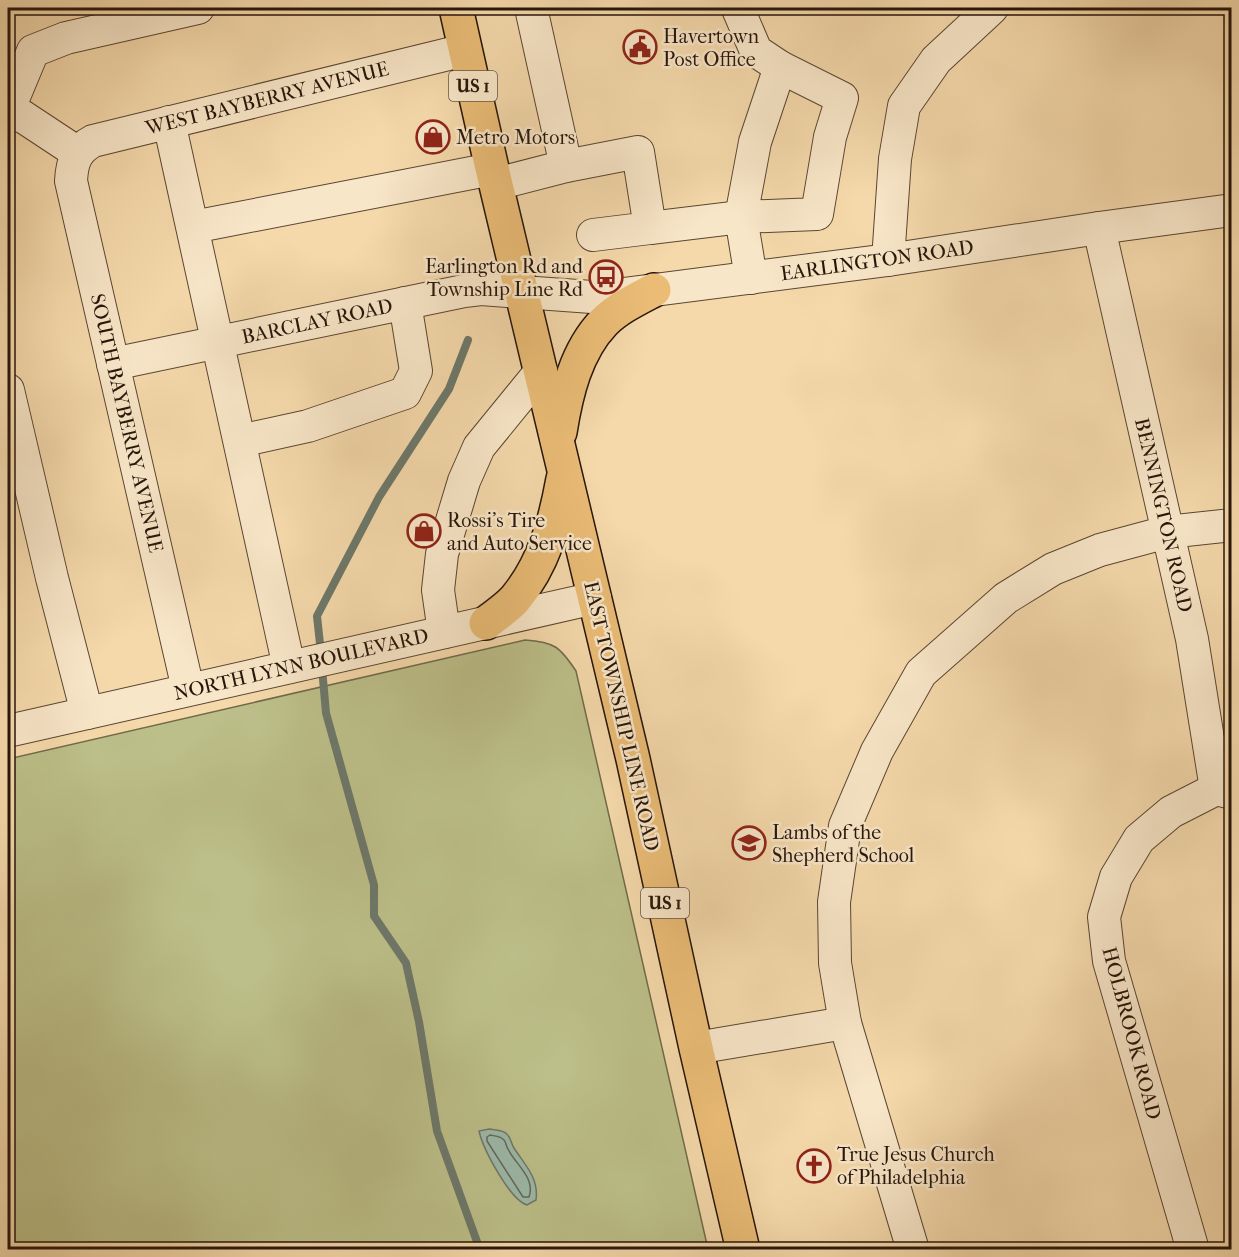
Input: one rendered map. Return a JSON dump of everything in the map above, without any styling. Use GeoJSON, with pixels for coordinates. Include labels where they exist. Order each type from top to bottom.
{"type":"FeatureCollection","features":[{"type":"Feature","properties":{"kind":"highway","name":"EAST TOWNSHIP LINE ROAD"},"geometry":{"type":"LineString","coordinates":[[456,8],[494,176],[596,598],[743,1250]]}},
{"type":"Feature","properties":{"kind":"highway"},"geometry":{"type":"LineString","coordinates":[[486,622],[514,600],[534,572],[548,544],[557,515],[565,402],[575,371],[588,345],[604,322],[626,304],[654,290]]}},
{"type":"Feature","properties":{"kind":"street"},"geometry":{"type":"LineString","coordinates":[[76,155],[22,116],[8,113],[33,51],[66,38],[198,8]]}},
{"type":"Feature","properties":{"kind":"street"},"geometry":{"type":"LineString","coordinates":[[531,8],[566,166]]}},
{"type":"Feature","properties":{"kind":"street"},"geometry":{"type":"LineString","coordinates":[[888,260],[895,159],[904,106],[936,60],[992,8]]}},
{"type":"Feature","properties":{"kind":"street"},"geometry":{"type":"LineString","coordinates":[[593,235],[741,217],[817,214],[830,137],[842,98],[780,67],[756,51],[738,9]]}},
{"type":"Feature","properties":{"kind":"street","name":"WEST BAYBERRY AVENUE"},"geometry":{"type":"LineString","coordinates":[[76,155],[83,146],[93,141],[465,50]]}},
{"type":"Feature","properties":{"kind":"street"},"geometry":{"type":"LineString","coordinates":[[751,278],[741,217],[755,142],[780,67]]}},
{"type":"Feature","properties":{"kind":"street"},"geometry":{"type":"LineString","coordinates":[[169,122],[240,441],[312,662]]}},
{"type":"Feature","properties":{"kind":"street"},"geometry":{"type":"LineString","coordinates":[[193,227],[566,166],[638,152],[650,228]]}},
{"type":"Feature","properties":{"kind":"street","name":"SOUTH BAYBERRY AVENUE"},"geometry":{"type":"LineString","coordinates":[[76,155],[71,168],[71,181],[188,689]]}},
{"type":"Feature","properties":{"kind":"street","name":"EARLINGTON ROAD"},"geometry":{"type":"LineString","coordinates":[[522,292],[592,297],[654,290],[888,260],[1232,210]]}},
{"type":"Feature","properties":{"kind":"street","name":"BENNINGTON ROAD"},"geometry":{"type":"LineString","coordinates":[[1099,228],[1224,791]]}},
{"type":"Feature","properties":{"kind":"street","name":"BARCLAY ROAD"},"geometry":{"type":"LineString","coordinates":[[113,364],[464,291],[522,292]]}},
{"type":"Feature","properties":{"kind":"street"},"geometry":{"type":"LineString","coordinates":[[240,441],[308,426],[405,393],[416,371],[405,303]]}},
{"type":"Feature","properties":{"kind":"street"},"geometry":{"type":"LineString","coordinates":[[444,632],[438,591],[442,554],[464,481],[479,447],[541,371]]}},
{"type":"Feature","properties":{"kind":"street"},"geometry":{"type":"LineString","coordinates":[[8,390],[52,578],[87,713]]}},
{"type":"Feature","properties":{"kind":"street"},"geometry":{"type":"LineString","coordinates":[[913,1250],[845,1023],[834,963],[834,902],[845,826],[877,751],[921,673],[1006,598],[1053,569],[1100,550],[1167,532],[1232,525]]}},
{"type":"Feature","properties":{"kind":"street","name":"NORTH LYNN BOULEVARD"},"geometry":{"type":"LineString","coordinates":[[8,731],[596,598]]}},
{"type":"Feature","properties":{"kind":"street","name":"HOLBROOK ROAD"},"geometry":{"type":"LineString","coordinates":[[1193,1250],[1109,961],[1104,917],[1116,877],[1139,839],[1171,812],[1224,791]]}},
{"type":"Feature","properties":{"kind":"street"},"geometry":{"type":"LineString","coordinates":[[696,1048],[845,1023]]}},
{"type":"Feature","properties":{"kind":"green space"},"geometry":{"type":"Polygon","coordinates":[[[525,640],[543,642],[556,647],[566,656],[576,671],[708,1249],[8,1249],[8,759],[525,640]]]}},
{"type":"Feature","properties":{"kind":"water"},"geometry":{"type":"Polygon","coordinates":[[[489,1129],[502,1131],[508,1135],[533,1178],[536,1200],[527,1205],[520,1201],[505,1184],[491,1161],[479,1131],[489,1129]]]}},
{"type":"Feature","properties":{"kind":"waterway"},"geometry":{"type":"LineString","coordinates":[[321,653],[317,616],[379,497],[449,389],[468,340]]}},
{"type":"Feature","properties":{"kind":"waterway"},"geometry":{"type":"LineString","coordinates":[[322,668],[326,713],[374,885],[374,916],[406,963],[419,1022],[437,1131],[480,1250]]}},
{"type":"Feature","properties":{"kind":"place","name":"Havertown Post Office"},"geometry":{"type":"Point","coordinates":[640,47]}},
{"type":"Feature","properties":{"kind":"place","name":"Metro Motors"},"geometry":{"type":"Point","coordinates":[433,137]}},
{"type":"Feature","properties":{"kind":"place","name":"Earlington Rd and Township Line Rd"},"geometry":{"type":"Point","coordinates":[606,277]}},
{"type":"Feature","properties":{"kind":"place","name":"Rossi's Tire and Auto Service"},"geometry":{"type":"Point","coordinates":[424,531]}},
{"type":"Feature","properties":{"kind":"place","name":"Lambs of the Shepherd School"},"geometry":{"type":"Point","coordinates":[749,843]}},
{"type":"Feature","properties":{"kind":"place","name":"True Jesus Church of Philadelphia"},"geometry":{"type":"Point","coordinates":[814,1166]}}]}
